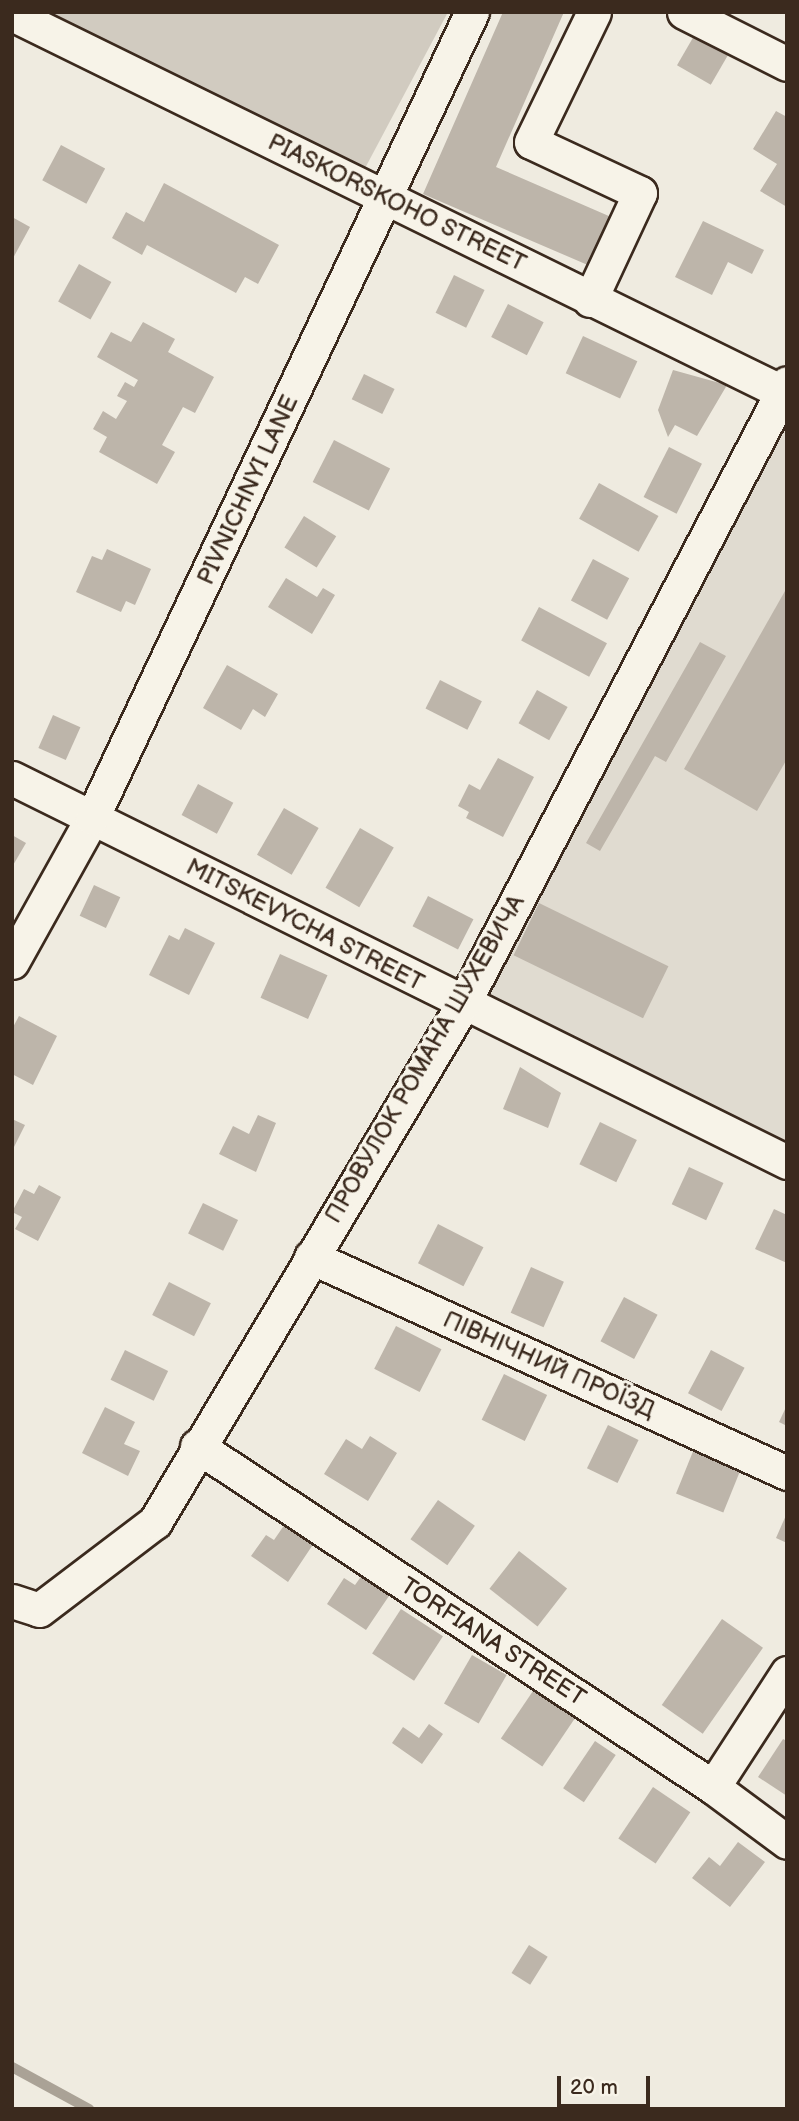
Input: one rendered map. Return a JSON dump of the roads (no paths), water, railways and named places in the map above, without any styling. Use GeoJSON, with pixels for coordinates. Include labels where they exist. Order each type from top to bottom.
{"type":"FeatureCollection","features":[{"type":"Feature","properties":{"kind":"street","name":"PIVNICHNYI LANE"},"geometry":{"type":"LineString","coordinates":[[12,962],[92,818],[388,197],[472,12]]}},
{"type":"Feature","properties":{"kind":"street"},"geometry":{"type":"LineString","coordinates":[[590,300],[640,193],[531,142],[594,12]]}},
{"type":"Feature","properties":{"kind":"street"},"geometry":{"type":"LineString","coordinates":[[684,12],[787,64]]}},
{"type":"Feature","properties":{"kind":"street","name":"PIASKORSKOHO STREET"},"geometry":{"type":"LineString","coordinates":[[12,14],[388,197],[590,300],[784,388]]}},
{"type":"Feature","properties":{"kind":"street","name":"ПРОВУЛОК РОМАНА ШУХЕВИЧА"},"geometry":{"type":"LineString","coordinates":[[25,1606],[155,1522],[197,1446],[463,1004],[784,388]]}},
{"type":"Feature","properties":{"kind":"street","name":"MITSKEVYCHA STREET"},"geometry":{"type":"LineString","coordinates":[[12,778],[463,1004],[787,1162]]}},
{"type":"Feature","properties":{"kind":"street","name":"ПІВНІЧНИЙ ПРОЇЗД"},"geometry":{"type":"LineString","coordinates":[[311,1257],[787,1473]]}},
{"type":"Feature","properties":{"kind":"street","name":"TORFIANA STREET"},"geometry":{"type":"LineString","coordinates":[[197,1446],[713,1787],[787,1842]]}},
{"type":"Feature","properties":{"kind":"street"},"geometry":{"type":"LineString","coordinates":[[713,1787],[787,1672]]}},
{"type":"Feature","properties":{"kind":"waterway"},"geometry":{"type":"LineString","coordinates":[[12,2067],[89,2109]]}}]}
